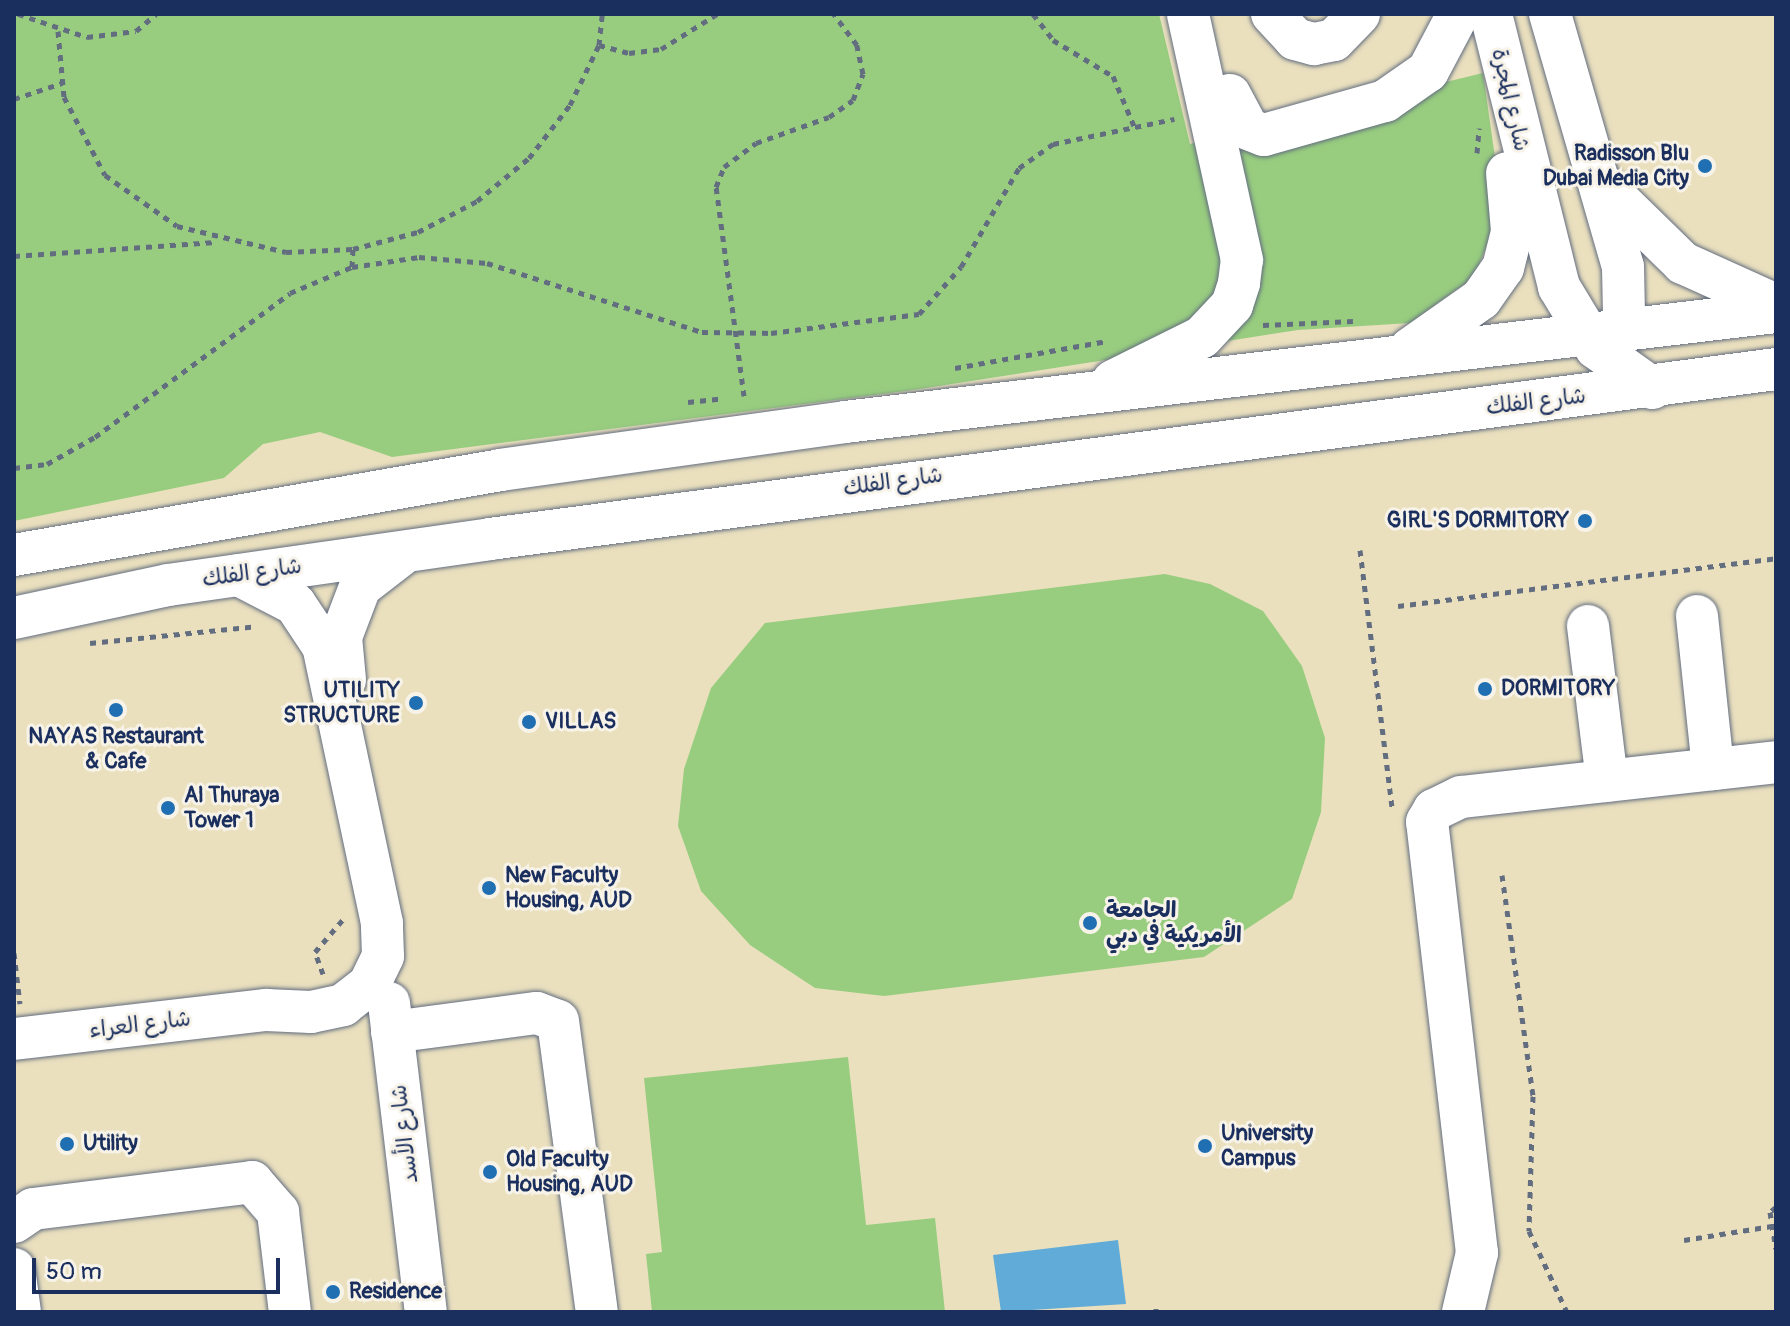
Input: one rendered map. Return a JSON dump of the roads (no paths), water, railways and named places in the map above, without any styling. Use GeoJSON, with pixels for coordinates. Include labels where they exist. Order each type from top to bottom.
{"type":"FeatureCollection","features":[{"type":"Feature","properties":{"kind":"street"},"geometry":{"type":"LineString","coordinates":[[1104,390],[1128,368],[1202,337],[1232,305],[1239,283],[1242,260],[1188,14]]}},
{"type":"Feature","properties":{"kind":"street"},"geometry":{"type":"LineString","coordinates":[[1272,14],[1295,39],[1314,44],[1334,40],[1359,14]]}},
{"type":"Feature","properties":{"kind":"street"},"geometry":{"type":"LineString","coordinates":[[1385,101],[1428,71],[1458,14]]}},
{"type":"Feature","properties":{"kind":"street"},"geometry":{"type":"LineString","coordinates":[[1230,95],[1248,129],[1264,135],[1385,101],[1406,102],[1444,85],[1465,53],[1464,14]]}},
{"type":"Feature","properties":{"kind":"street","name":"شارع المجرة"},"geometry":{"type":"LineString","coordinates":[[1491,14],[1513,123],[1559,287],[1605,342],[1652,388]]}},
{"type":"Feature","properties":{"kind":"street"},"geometry":{"type":"LineString","coordinates":[[1550,14],[1591,172],[1623,267],[1605,342],[1570,398]]}},
{"type":"Feature","properties":{"kind":"street"},"geometry":{"type":"LineString","coordinates":[[1402,354],[1474,306],[1503,268],[1512,231],[1507,157],[1513,123]]}},
{"type":"Feature","properties":{"kind":"street"},"geometry":{"type":"LineString","coordinates":[[1591,172],[1683,263],[1776,305]]}},
{"type":"Feature","properties":{"kind":"street"},"geometry":{"type":"LineString","coordinates":[[14,555],[500,470],[1402,354],[1605,342],[1776,312]]}},
{"type":"Feature","properties":{"kind":"street","name":"شارع الفلك"},"geometry":{"type":"LineString","coordinates":[[14,618],[239,575],[408,551],[1652,388],[1776,369]]}},
{"type":"Feature","properties":{"kind":"street"},"geometry":{"type":"LineString","coordinates":[[341,713],[345,620],[360,587],[408,551]]}},
{"type":"Feature","properties":{"kind":"street"},"geometry":{"type":"LineString","coordinates":[[239,575],[295,604],[323,646],[341,713],[383,956]]}},
{"type":"Feature","properties":{"kind":"street"},"geometry":{"type":"LineString","coordinates":[[1697,616],[1713,769]]}},
{"type":"Feature","properties":{"kind":"street"},"geometry":{"type":"LineString","coordinates":[[1588,626],[1607,781]]}},
{"type":"Feature","properties":{"kind":"street"},"geometry":{"type":"LineString","coordinates":[[1463,1312],[1477,1253],[1427,822],[1447,801],[1776,762]]}},
{"type":"Feature","properties":{"kind":"street","name":"شارع العراء"},"geometry":{"type":"LineString","coordinates":[[266,1010],[328,986],[358,957],[370,867]]}},
{"type":"Feature","properties":{"kind":"street","name":"شارع العراء"},"geometry":{"type":"LineString","coordinates":[[19,1039],[266,1010],[343,1005],[369,985],[383,956]]}},
{"type":"Feature","properties":{"kind":"street","name":"شارع الأسد"},"geometry":{"type":"LineString","coordinates":[[383,956],[426,1312]]}},
{"type":"Feature","properties":{"kind":"street"},"geometry":{"type":"LineString","coordinates":[[392,1032],[537,1013],[558,1021],[597,1312]]}},
{"type":"Feature","properties":{"kind":"street"},"geometry":{"type":"LineString","coordinates":[[14,1222],[33,1209],[252,1182],[278,1212],[290,1312]]}},
{"type":"Feature","properties":{"kind":"street"},"geometry":{"type":"LineString","coordinates":[[14,1269],[20,1312]]}},
{"type":"Feature","properties":{"kind":"water"},"geometry":{"type":"Polygon","coordinates":[[[1118,1240],[1126,1304],[1001,1312],[993,1255],[1118,1240]]]}},
{"type":"Feature","properties":{"kind":"place","name":"Radisson Blu Dubai Media City"},"geometry":{"type":"Point","coordinates":[1705,166]}},
{"type":"Feature","properties":{"kind":"place","name":"GIRL'S DORMITORY"},"geometry":{"type":"Point","coordinates":[1585,521]}},
{"type":"Feature","properties":{"kind":"place","name":"DORMITORY"},"geometry":{"type":"Point","coordinates":[1485,689]}},
{"type":"Feature","properties":{"kind":"place","name":"UTILITY STRUCTURE"},"geometry":{"type":"Point","coordinates":[416,703]}},
{"type":"Feature","properties":{"kind":"place","name":"NAYAS Restaurant & Cafe"},"geometry":{"type":"Point","coordinates":[116,710]}},
{"type":"Feature","properties":{"kind":"place","name":"VILLAS"},"geometry":{"type":"Point","coordinates":[529,722]}},
{"type":"Feature","properties":{"kind":"place","name":"Al Thuraya Tower 1"},"geometry":{"type":"Point","coordinates":[168,808]}},
{"type":"Feature","properties":{"kind":"place","name":"New Faculty Housing, AUD"},"geometry":{"type":"Point","coordinates":[489,888]}},
{"type":"Feature","properties":{"kind":"place","name":"الجامعة الأمريكية في دبي"},"geometry":{"type":"Point","coordinates":[1090,923]}},
{"type":"Feature","properties":{"kind":"place","name":"Utility"},"geometry":{"type":"Point","coordinates":[67,1144]}},
{"type":"Feature","properties":{"kind":"place","name":"University Campus"},"geometry":{"type":"Point","coordinates":[1205,1146]}},
{"type":"Feature","properties":{"kind":"place","name":"Old Faculty Housing, AUD"},"geometry":{"type":"Point","coordinates":[490,1172]}},
{"type":"Feature","properties":{"kind":"place","name":"Residence"},"geometry":{"type":"Point","coordinates":[333,1292]}}]}
